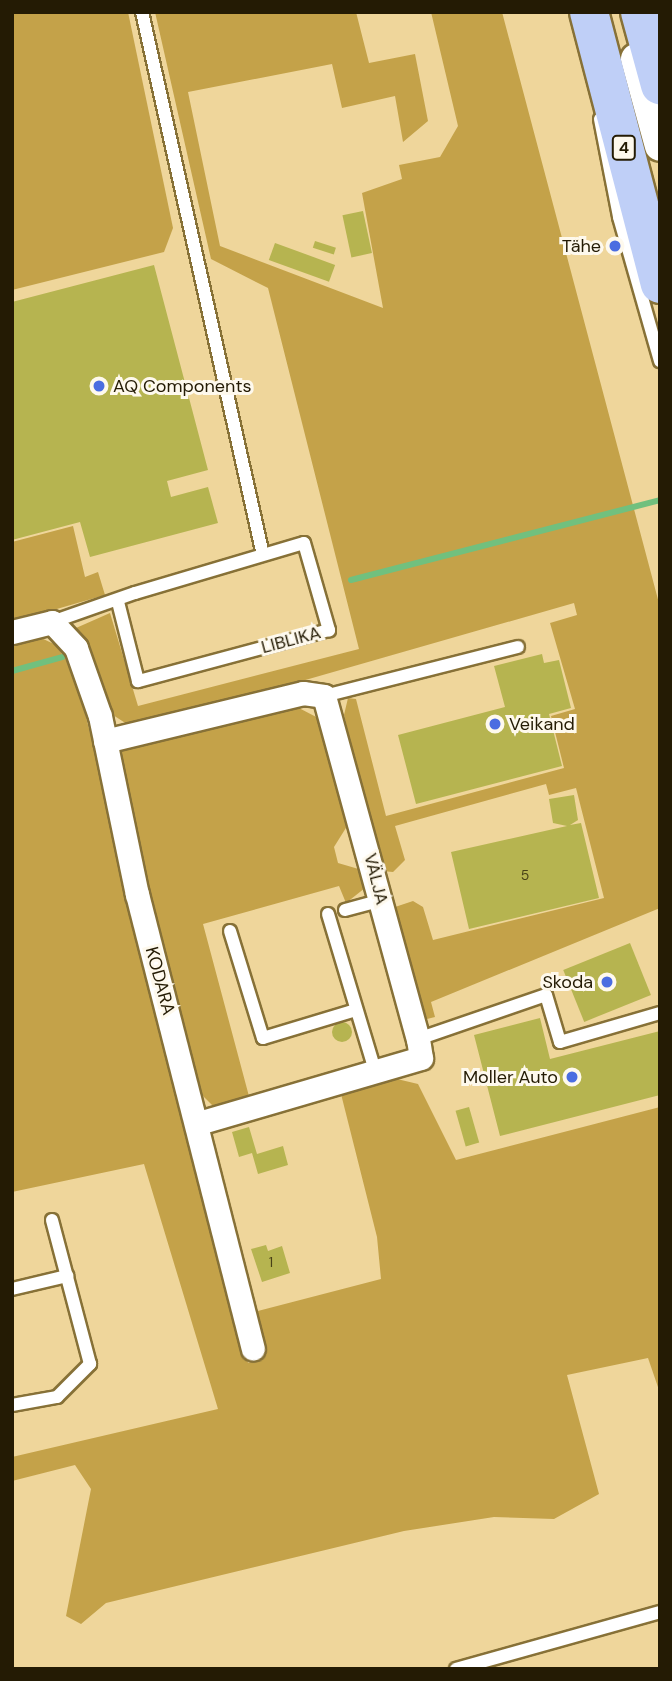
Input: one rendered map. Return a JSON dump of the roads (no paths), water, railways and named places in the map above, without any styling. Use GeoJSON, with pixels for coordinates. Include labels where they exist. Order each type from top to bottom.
{"type":"FeatureCollection","features":[{"type":"Feature","properties":{"kind":"highway"},"geometry":{"type":"LineString","coordinates":[[640,12],[660,85]]}},
{"type":"Feature","properties":{"kind":"highway","name":"4"},"geometry":{"type":"LineString","coordinates":[[593,29],[660,284]]}},
{"type":"Feature","properties":{"kind":"street"},"geometry":{"type":"LineString","coordinates":[[624,12],[660,146]]}},
{"type":"Feature","properties":{"kind":"street","name":"LIBLIKA"},"geometry":{"type":"LineString","coordinates":[[12,632],[52,622]]}},
{"type":"Feature","properties":{"kind":"street","name":"KODARA"},"geometry":{"type":"LineString","coordinates":[[52,622],[76,648],[105,741],[137,894],[199,1124],[253,1348]]}},
{"type":"Feature","properties":{"kind":"street"},"geometry":{"type":"LineString","coordinates":[[105,741],[303,693],[324,696]]}},
{"type":"Feature","properties":{"kind":"street","name":"VÄLJA"},"geometry":{"type":"LineString","coordinates":[[324,696],[418,1039]]}},
{"type":"Feature","properties":{"kind":"street"},"geometry":{"type":"LineString","coordinates":[[199,1124],[421,1058],[418,1039]]}},
{"type":"Feature","properties":{"kind":"lane"},"geometry":{"type":"LineString","coordinates":[[142,12],[263,555]]}},
{"type":"Feature","properties":{"kind":"lane"},"geometry":{"type":"LineString","coordinates":[[593,29],[601,139],[660,361]]}},
{"type":"Feature","properties":{"kind":"lane","name":"LIBLIKA"},"geometry":{"type":"LineString","coordinates":[[52,622],[304,543],[329,630],[138,681],[118,602]]}},
{"type":"Feature","properties":{"kind":"lane"},"geometry":{"type":"LineString","coordinates":[[324,696],[518,647]]}},
{"type":"Feature","properties":{"kind":"lane"},"geometry":{"type":"LineString","coordinates":[[345,910],[382,900]]}},
{"type":"Feature","properties":{"kind":"lane"},"geometry":{"type":"LineString","coordinates":[[328,914],[375,1072]]}},
{"type":"Feature","properties":{"kind":"lane"},"geometry":{"type":"LineString","coordinates":[[230,931],[263,1038],[356,1010]]}},
{"type":"Feature","properties":{"kind":"lane"},"geometry":{"type":"LineString","coordinates":[[418,1039],[546,995],[560,1042],[660,1013]]}},
{"type":"Feature","properties":{"kind":"lane"},"geometry":{"type":"LineString","coordinates":[[12,1405],[57,1397],[90,1364],[52,1220]]}},
{"type":"Feature","properties":{"kind":"lane"},"geometry":{"type":"LineString","coordinates":[[12,1289],[67,1276]]}},
{"type":"Feature","properties":{"kind":"lane"},"geometry":{"type":"LineString","coordinates":[[456,1669],[660,1612]]}},
{"type":"Feature","properties":{"kind":"waterway"},"geometry":{"type":"LineString","coordinates":[[351,580],[660,500]]}},
{"type":"Feature","properties":{"kind":"waterway"},"geometry":{"type":"LineString","coordinates":[[12,671],[62,657]]}},
{"type":"Feature","properties":{"kind":"place","name":"Tähe"},"geometry":{"type":"Point","coordinates":[615,246]}},
{"type":"Feature","properties":{"kind":"place","name":"AQ Components"},"geometry":{"type":"Point","coordinates":[99,386]}},
{"type":"Feature","properties":{"kind":"place","name":"Veikand"},"geometry":{"type":"Point","coordinates":[495,724]}},
{"type":"Feature","properties":{"kind":"place","name":"Skoda"},"geometry":{"type":"Point","coordinates":[607,982]}},
{"type":"Feature","properties":{"kind":"place","name":"Moller Auto"},"geometry":{"type":"Point","coordinates":[572,1077]}}]}
